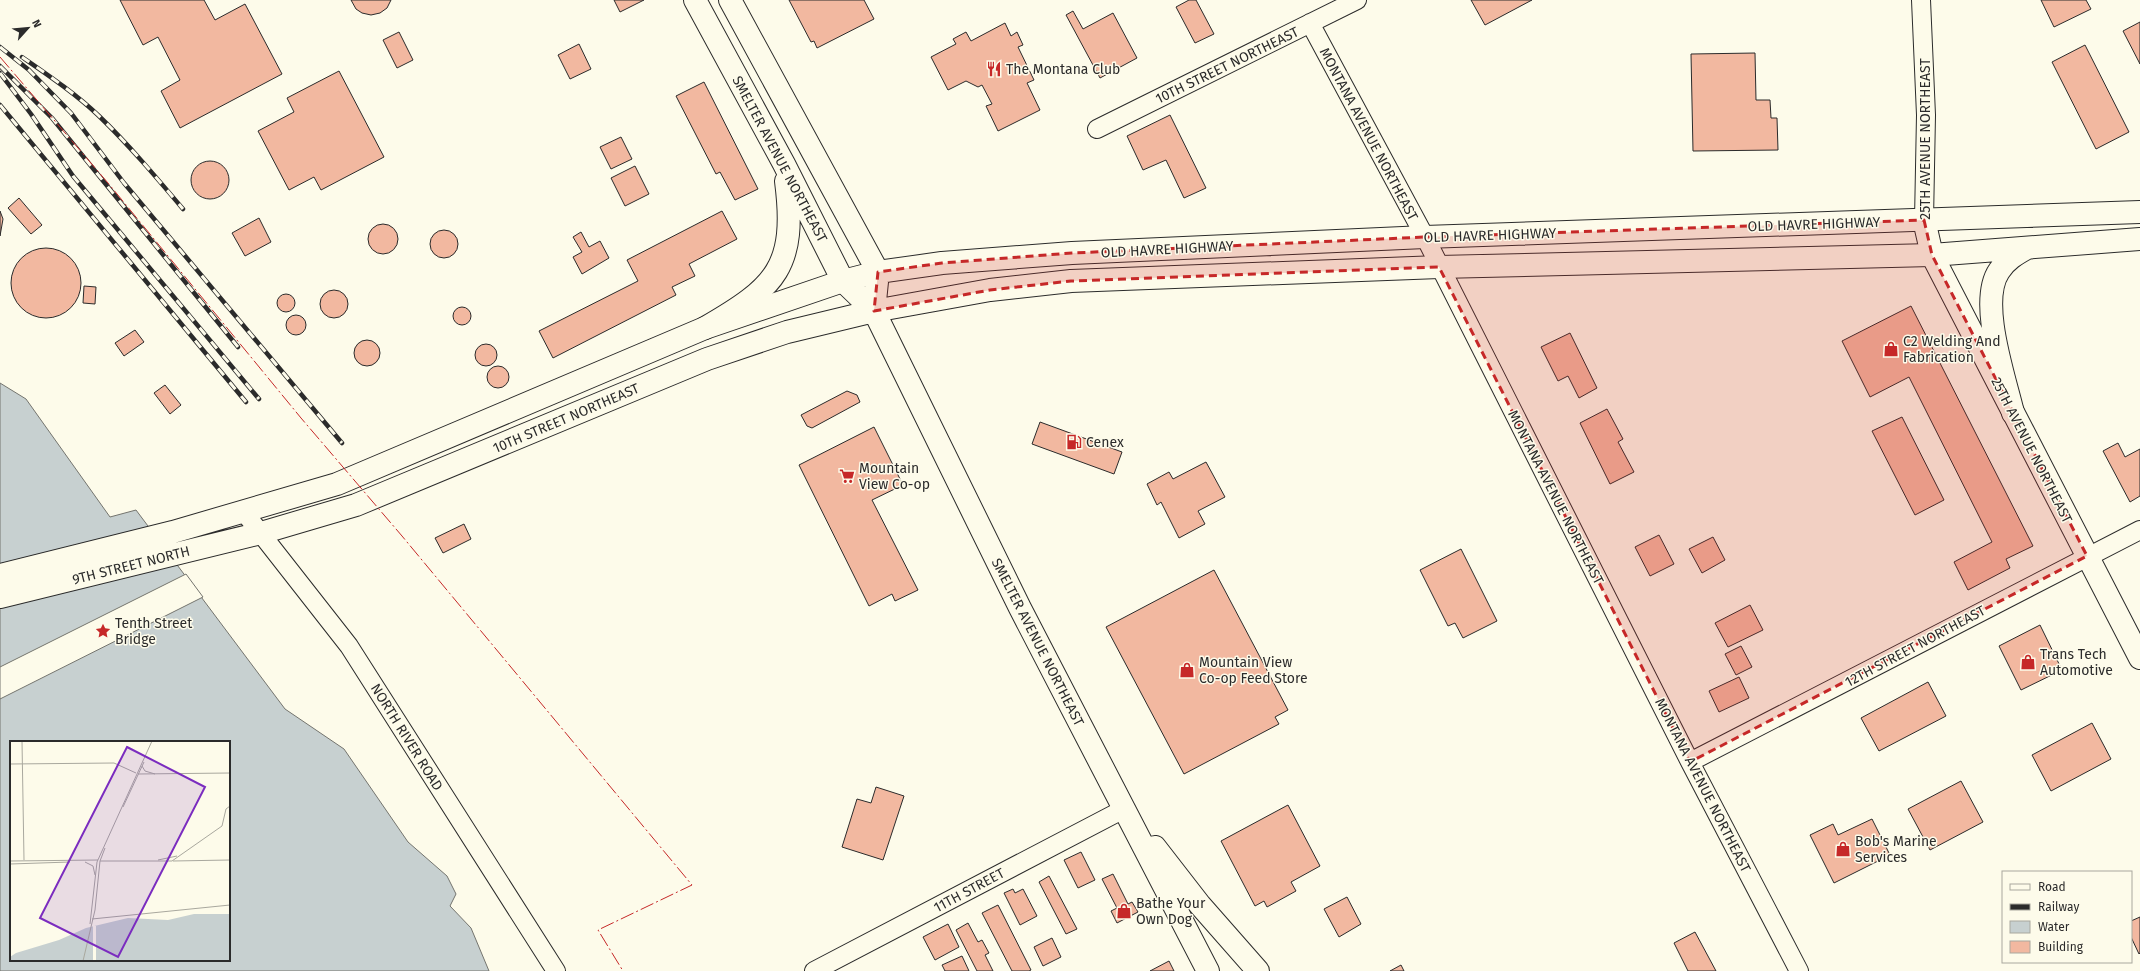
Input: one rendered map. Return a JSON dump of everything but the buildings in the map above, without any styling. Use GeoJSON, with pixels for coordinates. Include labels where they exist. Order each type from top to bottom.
{"type":"FeatureCollection","features":[{"type":"Feature","properties":{"kind":"main road","name":"SMELTER AVENUE NORTHEAST"},"geometry":{"type":"LineString","coordinates":[[695,0],[784,164],[843,281],[874,311],[1020,608],[1208,971]]}},
{"type":"Feature","properties":{"kind":"main road"},"geometry":{"type":"LineString","coordinates":[[730,0],[878,272],[874,311]]}},
{"type":"Feature","properties":{"kind":"main road"},"geometry":{"type":"LineString","coordinates":[[705,328],[744,306],[772,279],[780,264],[786,248],[790,229],[790,211],[784,164]]}},
{"type":"Feature","properties":{"kind":"main road","name":"OLD HAVRE HIGHWAY"},"geometry":{"type":"LineString","coordinates":[[843,281],[878,272],[942,263],[1072,253],[1425,237],[2140,212]]}},
{"type":"Feature","properties":{"kind":"main road","name":"25TH AVENUE NORTHEAST"},"geometry":{"type":"LineString","coordinates":[[1924,220],[1932,255],[2140,658]]}},
{"type":"Feature","properties":{"kind":"main road","name":"OLD HAVRE HIGHWAY"},"geometry":{"type":"LineString","coordinates":[[874,311],[990,290],[1070,281],[1439,267],[1932,255],[2140,239]]}},
{"type":"Feature","properties":{"kind":"main road"},"geometry":{"type":"LineString","coordinates":[[2013,413],[1993,324],[1990,303],[1991,292],[1998,272],[2011,257],[2028,247]]}},
{"type":"Feature","properties":{"kind":"main road","name":"10TH STREET NORTHEAST"},"geometry":{"type":"LineString","coordinates":[[244,512],[337,484],[705,328],[843,281]]}},
{"type":"Feature","properties":{"kind":"main road","name":"10TH STREET NORTHEAST"},"geometry":{"type":"LineString","coordinates":[[262,533],[356,505],[707,359],[787,332],[874,311]]}},
{"type":"Feature","properties":{"kind":"main road","name":"9TH STREET NORTH"},"geometry":{"type":"LineString","coordinates":[[0,576],[173,532],[244,512]]}},
{"type":"Feature","properties":{"kind":"main road","name":"9TH STREET NORTH"},"geometry":{"type":"LineString","coordinates":[[0,597],[262,533]]}},
{"type":"Feature","properties":{"kind":"main road"},"geometry":{"type":"LineString","coordinates":[[1124,809],[1200,904],[1258,971]]}},
{"type":"Feature","properties":{"kind":"street","name":"10TH STREET NORTHEAST"},"geometry":{"type":"LineString","coordinates":[[1097,129],[1357,0]]}},
{"type":"Feature","properties":{"kind":"street","name":"25TH AVENUE NORTHEAST"},"geometry":{"type":"LineString","coordinates":[[1921,0],[1926,115],[1924,220]]}},
{"type":"Feature","properties":{"kind":"street","name":"MONTANA AVENUE NORTHEAST"},"geometry":{"type":"LineString","coordinates":[[1310,24],[1425,237],[1690,762],[1799,971]]}},
{"type":"Feature","properties":{"kind":"street","name":"NORTH RIVER ROAD"},"geometry":{"type":"LineString","coordinates":[[244,512],[262,533],[349,646],[556,971]]}},
{"type":"Feature","properties":{"kind":"street","name":"12TH STREET NORTHEAST"},"geometry":{"type":"LineString","coordinates":[[1690,762],[2140,530]]}},
{"type":"Feature","properties":{"kind":"street","name":"11TH STREET"},"geometry":{"type":"LineString","coordinates":[[814,971],[1124,809]]}},
{"type":"Feature","properties":{"kind":"highlighted area"},"geometry":{"type":"Polygon","coordinates":[[[1924,220],[1932,255],[2087,556],[1690,762],[1439,267],[1071,281],[990,290],[874,311],[878,272],[942,263],[1072,253],[1425,237],[1924,220]]]}},
{"type":"Feature","properties":{"kind":"water"},"geometry":{"type":"Polygon","coordinates":[[[0,383],[26,399],[110,517],[136,510],[285,709],[344,749],[408,842],[447,876],[456,894],[450,906],[471,928],[489,971],[0,971],[0,383]]]}},
{"type":"Feature","properties":{"kind":"pier","name":"Tenth Street Bridge"},"geometry":{"type":"Polygon","coordinates":[[[186,574],[203,597],[0,699],[0,667],[186,574]]]}},
{"type":"Feature","properties":{"kind":"railway"},"geometry":{"type":"LineString","coordinates":[[0,47],[29,70],[71,113],[124,183],[342,443]]}},
{"type":"Feature","properties":{"kind":"railway"},"geometry":{"type":"LineString","coordinates":[[22,57],[71,92],[99,116],[132,150],[183,209]]}},
{"type":"Feature","properties":{"kind":"railway"},"geometry":{"type":"LineString","coordinates":[[0,66],[52,118],[238,347]]}},
{"type":"Feature","properties":{"kind":"railway"},"geometry":{"type":"LineString","coordinates":[[0,73],[31,114],[73,176],[259,399]]}},
{"type":"Feature","properties":{"kind":"railway"},"geometry":{"type":"LineString","coordinates":[[0,105],[246,402]]}},
{"type":"Feature","properties":{"kind":"power"},"geometry":{"type":"LineString","coordinates":[[0,57],[108,183],[301,418],[402,536],[692,885],[598,930],[623,971]]}},
{"type":"Feature","properties":{"kind":"place","name":"The Montana Club"},"geometry":{"type":"Point","coordinates":[994,69]}},
{"type":"Feature","properties":{"kind":"place","name":"C2 Welding And Fabrication"},"geometry":{"type":"Point","coordinates":[1891,349]}},
{"type":"Feature","properties":{"kind":"place","name":"Cenex"},"geometry":{"type":"Point","coordinates":[1074,442]}},
{"type":"Feature","properties":{"kind":"place","name":"Mountain View Co-op"},"geometry":{"type":"Point","coordinates":[847,476]}},
{"type":"Feature","properties":{"kind":"place","name":"Tenth Street Bridge"},"geometry":{"type":"Point","coordinates":[103,631]}},
{"type":"Feature","properties":{"kind":"place","name":"Trans Tech Automotive"},"geometry":{"type":"Point","coordinates":[2028,662]}},
{"type":"Feature","properties":{"kind":"place","name":"Mountain View Co-op Feed Store"},"geometry":{"type":"Point","coordinates":[1187,670]}},
{"type":"Feature","properties":{"kind":"place","name":"Bob's Marine Services"},"geometry":{"type":"Point","coordinates":[1843,849]}},
{"type":"Feature","properties":{"kind":"place","name":"Bathe Your Own Dog"},"geometry":{"type":"Point","coordinates":[1124,911]}}]}
